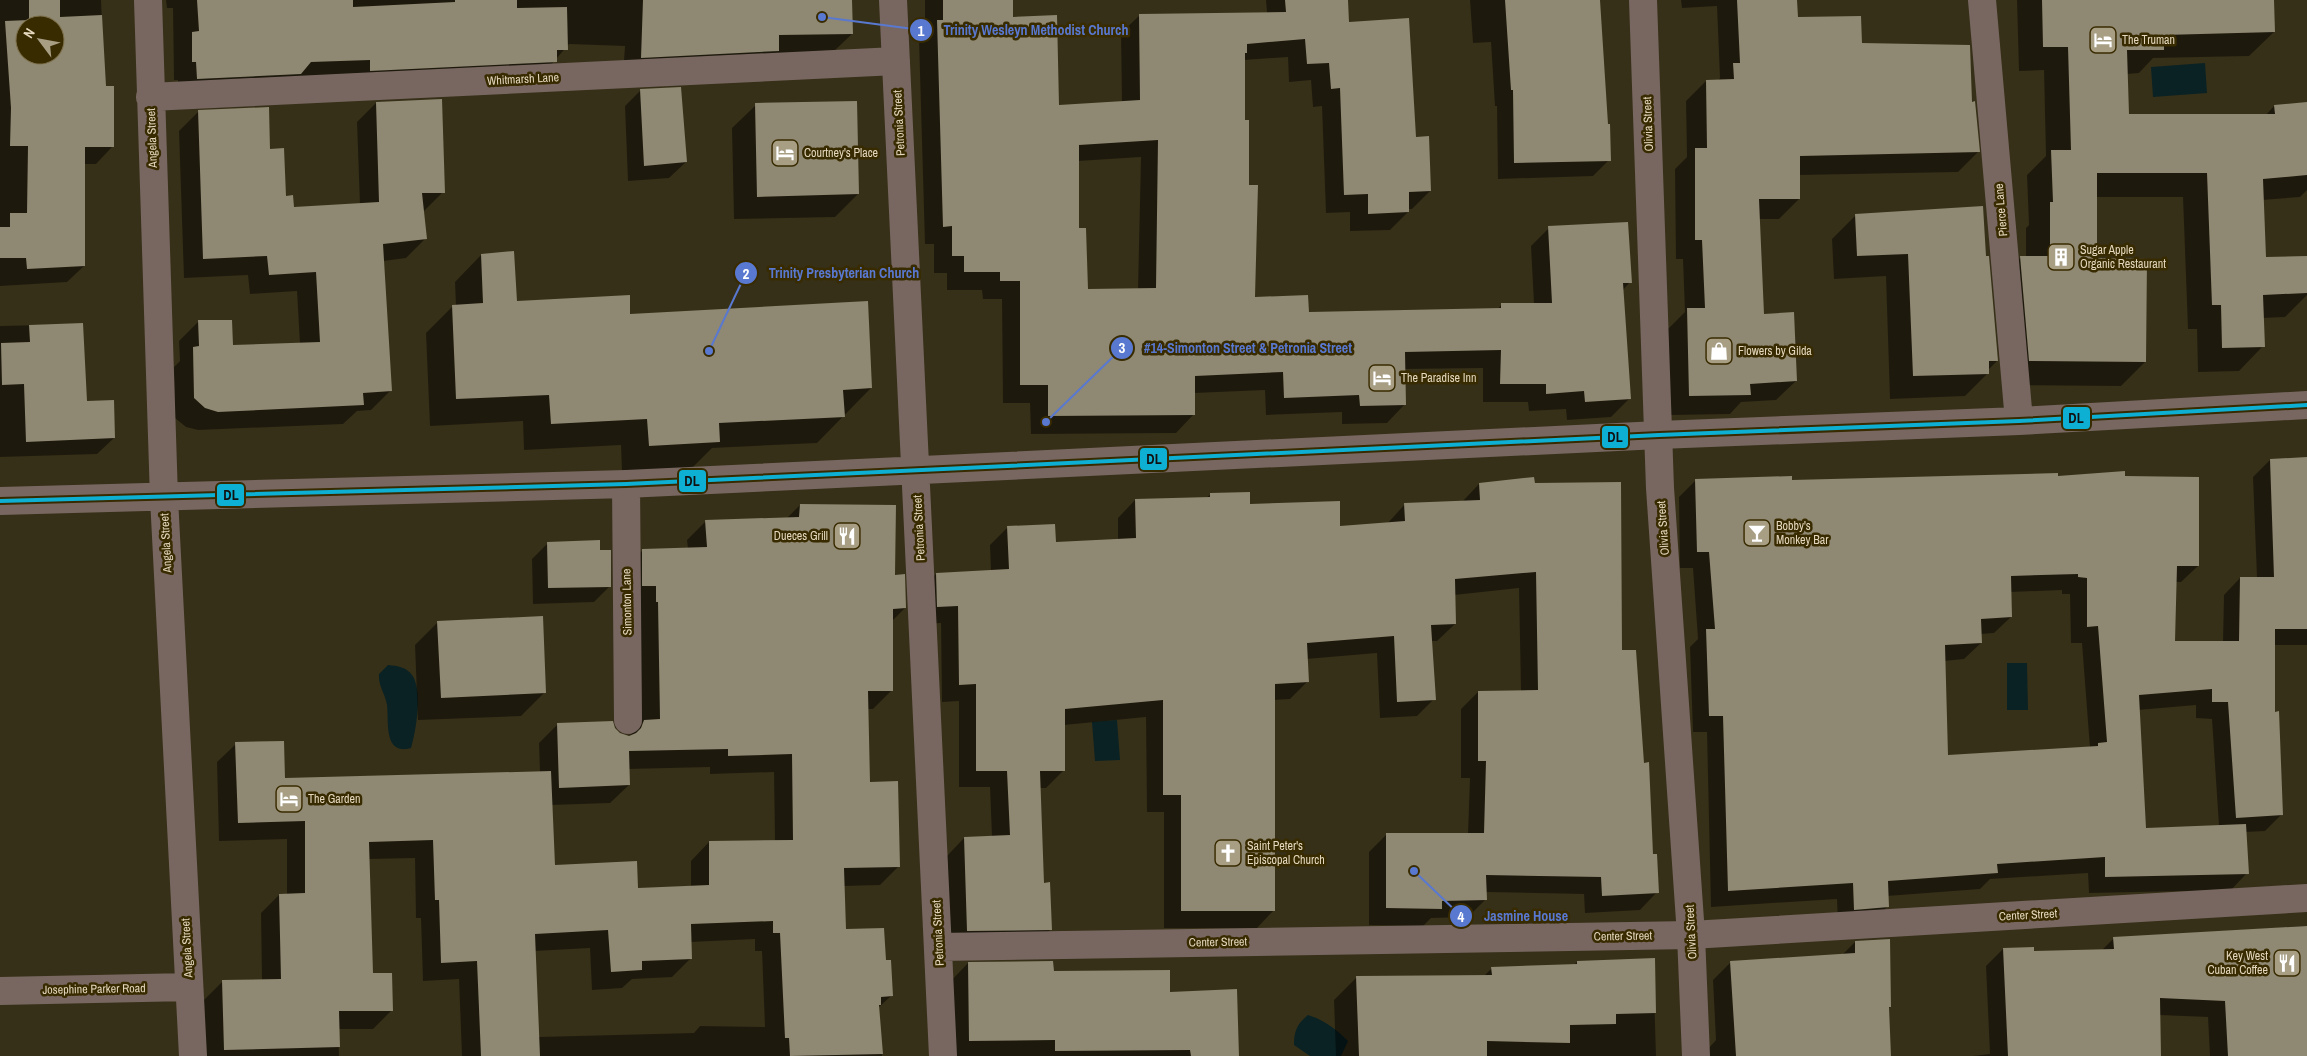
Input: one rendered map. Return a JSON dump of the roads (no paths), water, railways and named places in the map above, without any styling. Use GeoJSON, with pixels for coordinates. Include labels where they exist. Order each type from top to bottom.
{"type":"FeatureCollection","features":[{"type":"Feature","properties":{"kind":"street","name":"Angela Street"},"geometry":{"type":"LineString","coordinates":[[148,0],[164,498],[192,1056]]}},
{"type":"Feature","properties":{"kind":"street","name":"Petronia Street"},"geometry":{"type":"LineString","coordinates":[[893,0],[943,1056]]}},
{"type":"Feature","properties":{"kind":"street","name":"Olivia Street"},"geometry":{"type":"LineString","coordinates":[[1643,0],[1661,498],[1691,935],[1696,1056]]}},
{"type":"Feature","properties":{"kind":"street","name":"Pierce Lane"},"geometry":{"type":"LineString","coordinates":[[1982,0],[2019,421]]}},
{"type":"Feature","properties":{"kind":"street","name":"Whitmarsh Lane"},"geometry":{"type":"LineString","coordinates":[[150,97],[896,62]]}},
{"type":"Feature","properties":{"kind":"street"},"geometry":{"type":"LineString","coordinates":[[0,501],[626,484],[1659,434],[2019,421],[2307,405]]}},
{"type":"Feature","properties":{"kind":"street","name":"Simonton Lane"},"geometry":{"type":"LineString","coordinates":[[626,484],[628,720]]}},
{"type":"Feature","properties":{"kind":"street","name":"Center Street"},"geometry":{"type":"LineString","coordinates":[[938,947],[1691,935],[2307,898]]}},
{"type":"Feature","properties":{"kind":"street","name":"Josephine Parker Road"},"geometry":{"type":"LineString","coordinates":[[0,992],[189,987]]}},
{"type":"Feature","properties":{"kind":"water"},"geometry":{"type":"Polygon","coordinates":[[[2205,63],[2207,93],[2153,97],[2151,67],[2205,63]]]}},
{"type":"Feature","properties":{"kind":"water"},"geometry":{"type":"Polygon","coordinates":[[[2007,663],[2027,663],[2028,710],[2007,710],[2007,663]]]}},
{"type":"Feature","properties":{"kind":"water"},"geometry":{"type":"Polygon","coordinates":[[[388,665],[398,666],[407,670],[415,682],[418,711],[411,748],[402,749],[396,747],[389,736],[387,705],[379,678],[379,674],[388,665]]]}},
{"type":"Feature","properties":{"kind":"water"},"geometry":{"type":"Polygon","coordinates":[[[1117,720],[1120,760],[1095,761],[1092,722],[1117,720]]]}},
{"type":"Feature","properties":{"kind":"water"},"geometry":{"type":"Polygon","coordinates":[[[1308,1015],[1330,1025],[1348,1041],[1341,1056],[1310,1056],[1294,1045],[1297,1028],[1308,1015]]]}},
{"type":"Feature","properties":{"kind":"place","name":"Trinity Wesleyn Methodist Church"},"geometry":{"type":"Point","coordinates":[822,17]}},
{"type":"Feature","properties":{"kind":"place","name":"The Truman"},"geometry":{"type":"Point","coordinates":[2103,40]}},
{"type":"Feature","properties":{"kind":"place","name":"Courtney's Place"},"geometry":{"type":"Point","coordinates":[785,153]}},
{"type":"Feature","properties":{"kind":"place","name":"Sugar Apple Organic Restaurant"},"geometry":{"type":"Point","coordinates":[2061,257]}},
{"type":"Feature","properties":{"kind":"place","name":"Trinity Presbyterian Church"},"geometry":{"type":"Point","coordinates":[709,351]}},
{"type":"Feature","properties":{"kind":"place","name":"Flowers by Gilda"},"geometry":{"type":"Point","coordinates":[1719,351]}},
{"type":"Feature","properties":{"kind":"place","name":"The Paradise Inn"},"geometry":{"type":"Point","coordinates":[1382,378]}},
{"type":"Feature","properties":{"kind":"place","name":"#14-Simonton Street & Petronia Street"},"geometry":{"type":"Point","coordinates":[1046,422]}},
{"type":"Feature","properties":{"kind":"place","name":"Bobby's Monkey Bar"},"geometry":{"type":"Point","coordinates":[1757,533]}},
{"type":"Feature","properties":{"kind":"place","name":"Dueces Grill"},"geometry":{"type":"Point","coordinates":[847,536]}},
{"type":"Feature","properties":{"kind":"place","name":"The Garden"},"geometry":{"type":"Point","coordinates":[289,799]}},
{"type":"Feature","properties":{"kind":"place","name":"Saint Peter's Episcopal Church"},"geometry":{"type":"Point","coordinates":[1228,853]}},
{"type":"Feature","properties":{"kind":"place","name":"Jasmine House"},"geometry":{"type":"Point","coordinates":[1414,871]}},
{"type":"Feature","properties":{"kind":"place","name":"Key West Cuban Coffee"},"geometry":{"type":"Point","coordinates":[2287,963]}}]}
